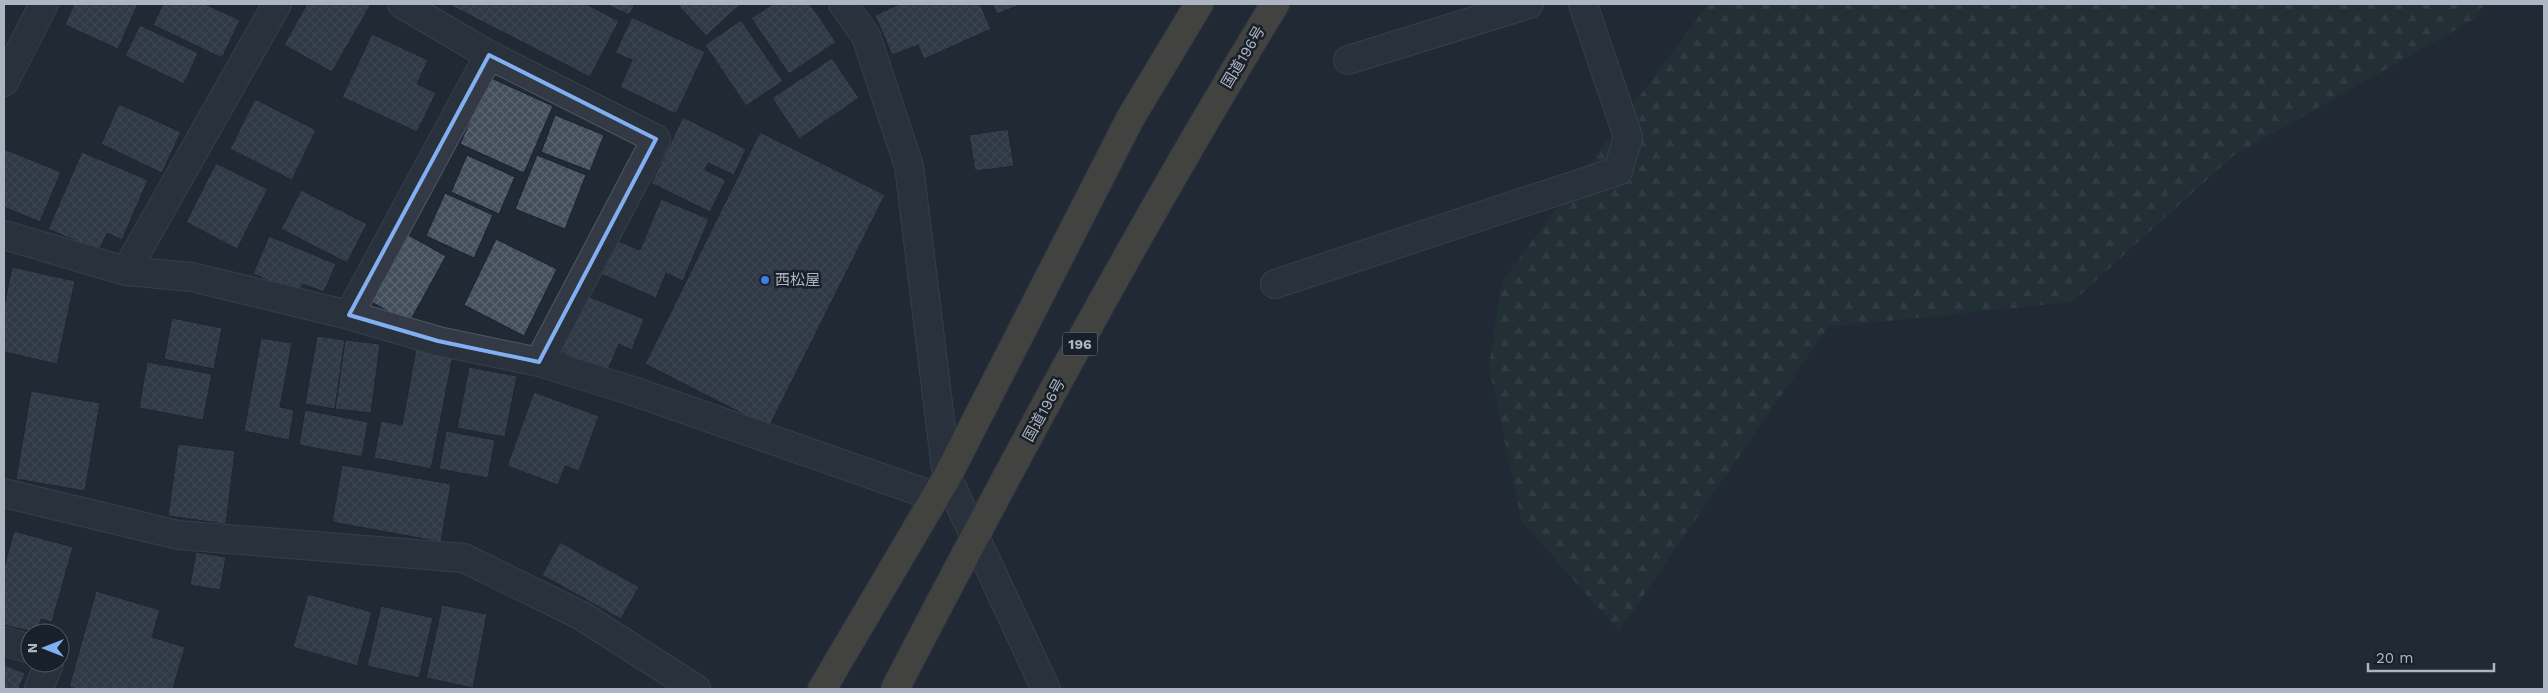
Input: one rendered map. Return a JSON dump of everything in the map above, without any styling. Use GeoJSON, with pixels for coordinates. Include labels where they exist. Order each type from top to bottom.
{"type":"FeatureCollection","features":[{"type":"Feature","properties":{"kind":"highway"},"geometry":{"type":"LineString","coordinates":[[822,689],[941,487],[1131,117],[1199,4]]}},
{"type":"Feature","properties":{"kind":"highway","name":"国道196号"},"geometry":{"type":"LineString","coordinates":[[895,689],[974,536],[1188,146],[1275,4]]}},
{"type":"Feature","properties":{"kind":"street"},"geometry":{"type":"LineString","coordinates":[[4,82],[44,4]]}},
{"type":"Feature","properties":{"kind":"street"},"geometry":{"type":"LineString","coordinates":[[126,271],[277,4]]}},
{"type":"Feature","properties":{"kind":"street"},"geometry":{"type":"LineString","coordinates":[[402,4],[489,55],[656,139],[538,362]]}},
{"type":"Feature","properties":{"kind":"street"},"geometry":{"type":"LineString","coordinates":[[843,4],[866,36],[909,166],[941,487],[974,536],[1046,689]]}},
{"type":"Feature","properties":{"kind":"street"},"geometry":{"type":"LineString","coordinates":[[1348,60],[1529,4]]}},
{"type":"Feature","properties":{"kind":"street"},"geometry":{"type":"LineString","coordinates":[[1275,284],[1618,171],[1628,137],[1583,4]]}},
{"type":"Feature","properties":{"kind":"street"},"geometry":{"type":"LineString","coordinates":[[349,315],[489,55]]}},
{"type":"Feature","properties":{"kind":"street"},"geometry":{"type":"LineString","coordinates":[[4,235],[126,271],[192,277],[349,315],[438,341],[538,362],[941,487]]}},
{"type":"Feature","properties":{"kind":"street"},"geometry":{"type":"LineString","coordinates":[[4,493],[178,535],[464,558],[582,616],[696,689]]}},
{"type":"Feature","properties":{"kind":"street"},"geometry":{"type":"LineString","coordinates":[[4,641],[20,646]]}},
{"type":"Feature","properties":{"kind":"street"},"geometry":{"type":"LineString","coordinates":[[40,689],[46,673]]}},
{"type":"Feature","properties":{"kind":"highlighted area"},"geometry":{"type":"Polygon","coordinates":[[[489,55],[656,139],[539,362],[438,341],[349,315],[489,55]]]}},
{"type":"Feature","properties":{"kind":"green space"},"geometry":{"type":"Polygon","coordinates":[[[1708,4],[1849,4],[1853,7],[1856,4],[2484,4],[2473,20],[2233,156],[2072,302],[1828,327],[1619,631],[1522,522],[1489,367],[1501,283],[1708,4]]]}},
{"type":"Feature","properties":{"kind":"building"},"geometry":{"type":"Polygon","coordinates":[[[74,4],[138,4],[118,49],[65,25],[74,4]]]}},
{"type":"Feature","properties":{"kind":"building"},"geometry":{"type":"Polygon","coordinates":[[[163,4],[205,4],[240,20],[222,58],[153,25],[163,4]]]}},
{"type":"Feature","properties":{"kind":"building"},"geometry":{"type":"Polygon","coordinates":[[[307,4],[371,4],[332,72],[284,45],[307,4]]]}},
{"type":"Feature","properties":{"kind":"building"},"geometry":{"type":"Polygon","coordinates":[[[448,4],[586,4],[619,21],[590,77],[448,4]]]}},
{"type":"Feature","properties":{"kind":"building"},"geometry":{"type":"Polygon","coordinates":[[[606,4],[635,4],[629,15],[606,4]]]}},
{"type":"Feature","properties":{"kind":"building"},"geometry":{"type":"Polygon","coordinates":[[[677,4],[741,4],[706,36],[677,4]]]}},
{"type":"Feature","properties":{"kind":"building"},"geometry":{"type":"Polygon","coordinates":[[[773,4],[810,4],[836,42],[789,74],[751,18],[773,4]]]}},
{"type":"Feature","properties":{"kind":"building"},"geometry":{"type":"Polygon","coordinates":[[[900,4],[980,4],[991,29],[924,59],[918,45],[892,55],[875,15],[900,4]]]}},
{"type":"Feature","properties":{"kind":"building"},"geometry":{"type":"Polygon","coordinates":[[[992,4],[1022,4],[997,14],[992,4]]]}},
{"type":"Feature","properties":{"kind":"building"},"geometry":{"type":"Polygon","coordinates":[[[632,17],[705,52],[676,114],[620,87],[632,60],[615,53],[632,17]]]}},
{"type":"Feature","properties":{"kind":"building"},"geometry":{"type":"Polygon","coordinates":[[[741,20],[783,81],[746,106],[705,45],[741,20]]]}},
{"type":"Feature","properties":{"kind":"building"},"geometry":{"type":"Polygon","coordinates":[[[140,25],[198,53],[184,84],[125,56],[140,25]]]}},
{"type":"Feature","properties":{"kind":"building"},"geometry":{"type":"Polygon","coordinates":[[[372,34],[428,60],[417,84],[436,93],[417,132],[342,97],[372,34]]]}},
{"type":"Feature","properties":{"kind":"building"},"geometry":{"type":"Polygon","coordinates":[[[832,58],[859,98],[799,139],[772,98],[832,58]]]}},
{"type":"Feature","properties":{"kind":"building"},"geometry":{"type":"Polygon","coordinates":[[[489,77],[553,106],[524,173],[460,144],[489,77]]]}},
{"type":"Feature","properties":{"kind":"building"},"geometry":{"type":"Polygon","coordinates":[[[255,99],[316,130],[292,180],[230,149],[255,99]]]}},
{"type":"Feature","properties":{"kind":"building"},"geometry":{"type":"Polygon","coordinates":[[[119,104],[181,132],[162,173],[101,144],[119,104]]]}},
{"type":"Feature","properties":{"kind":"building"},"geometry":{"type":"Polygon","coordinates":[[[555,115],[604,135],[590,171],[541,152],[555,115]]]}},
{"type":"Feature","properties":{"kind":"building"},"geometry":{"type":"Polygon","coordinates":[[[683,117],[746,149],[734,175],[708,163],[705,170],[726,180],[710,212],[651,183],[683,117]]]}},
{"type":"Feature","properties":{"kind":"building"},"geometry":{"type":"Polygon","coordinates":[[[1008,129],[1014,166],[975,171],[969,135],[1008,129]]]}},
{"type":"Feature","properties":{"kind":"building","name":"西松屋"},"geometry":{"type":"Polygon","coordinates":[[[760,132],[885,195],[769,427],[645,364],[760,132]]]}},
{"type":"Feature","properties":{"kind":"building"},"geometry":{"type":"Polygon","coordinates":[[[4,149],[61,172],[40,222],[4,207],[4,149]]]}},
{"type":"Feature","properties":{"kind":"building"},"geometry":{"type":"Polygon","coordinates":[[[82,152],[148,180],[122,240],[107,233],[99,251],[48,229],[82,152]]]}},
{"type":"Feature","properties":{"kind":"building"},"geometry":{"type":"Polygon","coordinates":[[[467,155],[515,177],[499,214],[451,192],[467,155]]]}},
{"type":"Feature","properties":{"kind":"building"},"geometry":{"type":"Polygon","coordinates":[[[537,155],[586,175],[565,229],[515,209],[537,155]]]}},
{"type":"Feature","properties":{"kind":"building"},"geometry":{"type":"Polygon","coordinates":[[[216,163],[268,189],[237,249],[186,222],[216,163]]]}},
{"type":"Feature","properties":{"kind":"building"},"geometry":{"type":"Polygon","coordinates":[[[301,190],[367,224],[347,263],[281,229],[301,190]]]}},
{"type":"Feature","properties":{"kind":"building"},"geometry":{"type":"Polygon","coordinates":[[[445,193],[493,215],[474,258],[426,236],[445,193]]]}},
{"type":"Feature","properties":{"kind":"building"},"geometry":{"type":"Polygon","coordinates":[[[661,199],[709,219],[683,281],[666,273],[656,298],[594,271],[609,237],[640,250],[661,199]]]}},
{"type":"Feature","properties":{"kind":"building"},"geometry":{"type":"Polygon","coordinates":[[[403,232],[446,256],[409,323],[366,299],[403,232]]]}},
{"type":"Feature","properties":{"kind":"building"},"geometry":{"type":"Polygon","coordinates":[[[269,236],[336,264],[324,292],[303,284],[299,293],[253,274],[269,236]]]}},
{"type":"Feature","properties":{"kind":"building"},"geometry":{"type":"Polygon","coordinates":[[[496,239],[557,269],[524,336],[464,305],[496,239]]]}},
{"type":"Feature","properties":{"kind":"building"},"geometry":{"type":"Polygon","coordinates":[[[12,267],[75,281],[57,364],[4,352],[4,307],[12,267]]]}},
{"type":"Feature","properties":{"kind":"building"},"geometry":{"type":"Polygon","coordinates":[[[583,294],[644,319],[632,350],[619,344],[607,372],[560,352],[583,294]]]}},
{"type":"Feature","properties":{"kind":"building"},"geometry":{"type":"Polygon","coordinates":[[[172,318],[222,328],[214,369],[164,359],[172,318]]]}},
{"type":"Feature","properties":{"kind":"building"},"geometry":{"type":"Polygon","coordinates":[[[317,336],[345,340],[335,409],[305,404],[317,336]]]}},
{"type":"Feature","properties":{"kind":"building"},"geometry":{"type":"Polygon","coordinates":[[[261,338],[292,343],[280,407],[294,410],[289,440],[244,431],[261,338]]]}},
{"type":"Feature","properties":{"kind":"building"},"geometry":{"type":"Polygon","coordinates":[[[345,340],[380,344],[371,413],[335,409],[345,340]]]}},
{"type":"Feature","properties":{"kind":"building"},"geometry":{"type":"Polygon","coordinates":[[[417,343],[454,350],[431,469],[374,458],[381,421],[402,425],[417,343]]]}},
{"type":"Feature","properties":{"kind":"building"},"geometry":{"type":"Polygon","coordinates":[[[147,362],[212,374],[203,420],[139,408],[147,362]]]}},
{"type":"Feature","properties":{"kind":"building"},"geometry":{"type":"Polygon","coordinates":[[[469,367],[517,376],[505,437],[457,428],[469,367]]]}},
{"type":"Feature","properties":{"kind":"building"},"geometry":{"type":"Polygon","coordinates":[[[31,391],[100,403],[85,491],[16,479],[31,391]]]}},
{"type":"Feature","properties":{"kind":"building"},"geometry":{"type":"Polygon","coordinates":[[[534,392],[599,416],[579,471],[565,466],[558,485],[507,466],[534,392]]]}},
{"type":"Feature","properties":{"kind":"building"},"geometry":{"type":"Polygon","coordinates":[[[305,410],[368,422],[362,457],[299,445],[305,410]]]}},
{"type":"Feature","properties":{"kind":"building"},"geometry":{"type":"Polygon","coordinates":[[[446,431],[495,440],[488,478],[439,469],[446,431]]]}},
{"type":"Feature","properties":{"kind":"building"},"geometry":{"type":"Polygon","coordinates":[[[178,444],[235,451],[226,524],[168,516],[178,444]]]}},
{"type":"Feature","properties":{"kind":"building"},"geometry":{"type":"Polygon","coordinates":[[[342,465],[451,484],[441,542],[332,522],[342,465]]]}},
{"type":"Feature","properties":{"kind":"building"},"geometry":{"type":"Polygon","coordinates":[[[14,531],[73,547],[52,622],[41,619],[40,623],[20,623],[20,629],[4,625],[4,568],[14,531]]]}},
{"type":"Feature","properties":{"kind":"building"},"geometry":{"type":"Polygon","coordinates":[[[560,542],[639,587],[621,619],[542,575],[560,542]]]}},
{"type":"Feature","properties":{"kind":"building"},"geometry":{"type":"Polygon","coordinates":[[[196,552],[226,557],[220,590],[190,585],[196,552]]]}},
{"type":"Feature","properties":{"kind":"building"},"geometry":{"type":"Polygon","coordinates":[[[96,591],[160,610],[152,637],[185,647],[173,689],[78,689],[69,687],[96,591]]]}},
{"type":"Feature","properties":{"kind":"building"},"geometry":{"type":"Polygon","coordinates":[[[308,594],[372,612],[357,666],[293,647],[308,594]]]}},
{"type":"Feature","properties":{"kind":"building"},"geometry":{"type":"Polygon","coordinates":[[[442,605],[487,614],[473,688],[426,678],[442,605]]]}},
{"type":"Feature","properties":{"kind":"building"},"geometry":{"type":"Polygon","coordinates":[[[381,606],[433,618],[419,678],[367,666],[381,606]]]}},
{"type":"Feature","properties":{"kind":"building"},"geometry":{"type":"Polygon","coordinates":[[[4,665],[20,671],[20,673],[25,673],[19,689],[4,689],[4,665]]]}},
{"type":"Feature","properties":{"kind":"place","name":"西松屋"},"geometry":{"type":"Point","coordinates":[765,280]}}]}
